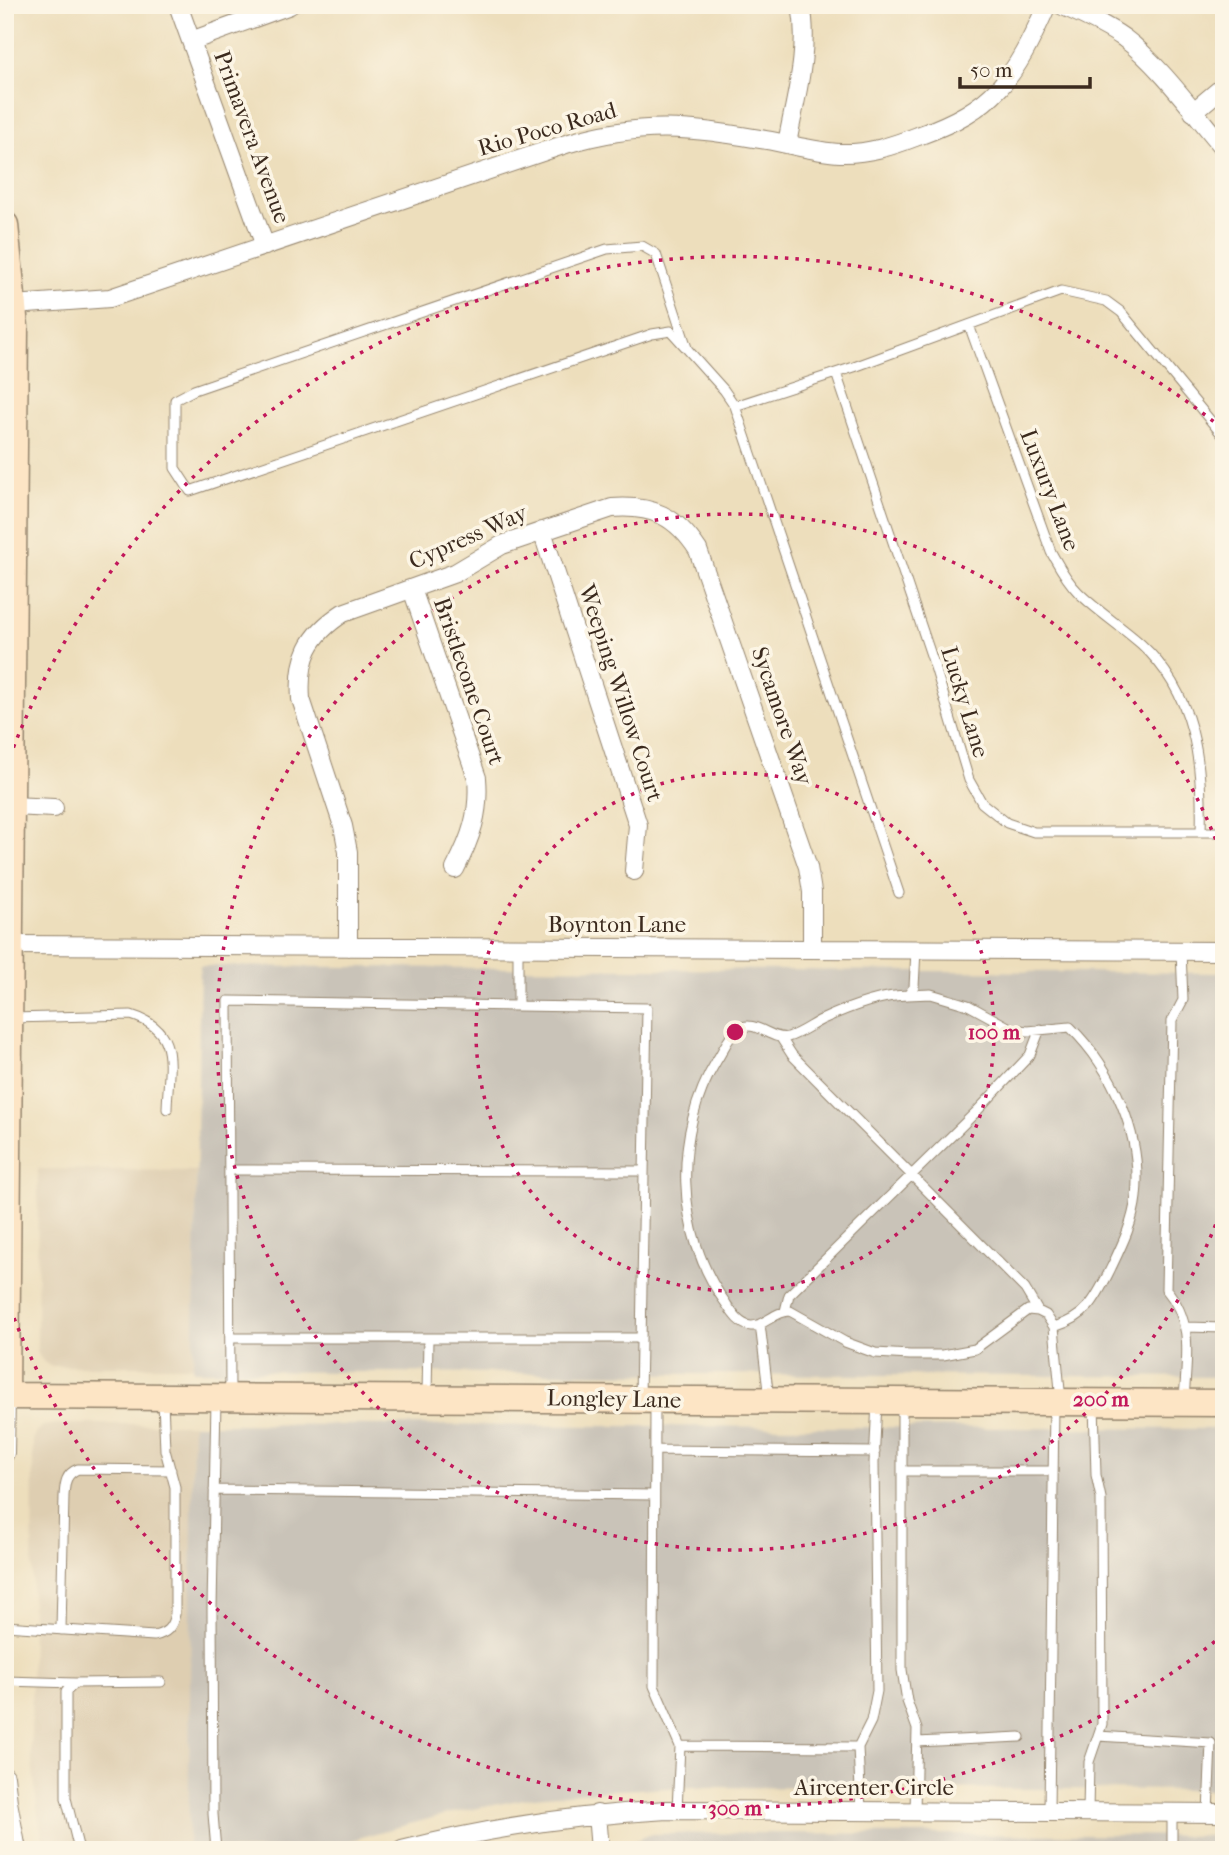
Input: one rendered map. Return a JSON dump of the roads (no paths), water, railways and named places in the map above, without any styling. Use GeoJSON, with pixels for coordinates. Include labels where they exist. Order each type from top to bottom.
{"type":"FeatureCollection","features":[{"type":"Feature","properties":{"kind":"street","name":"Primavera Avenue"},"geometry":{"type":"LineString","coordinates":[[178,5],[265,246]]}},
{"type":"Feature","properties":{"kind":"street"},"geometry":{"type":"LineString","coordinates":[[191,41],[290,5]]}},
{"type":"Feature","properties":{"kind":"street"},"geometry":{"type":"LineString","coordinates":[[787,144],[804,43],[805,25],[801,5]]}},
{"type":"Feature","properties":{"kind":"street","name":"Rio Poco Road"},"geometry":{"type":"LineString","coordinates":[[13,305],[110,298],[591,137],[628,130],[666,127],[702,129],[837,153],[886,148],[951,124],[985,102],[1013,74],[1027,51],[1047,5]]}},
{"type":"Feature","properties":{"kind":"street"},"geometry":{"type":"LineString","coordinates":[[1061,5],[1100,23],[1125,39],[1144,56],[1224,148]]}},
{"type":"Feature","properties":{"kind":"street"},"geometry":{"type":"LineString","coordinates":[[1193,113],[1224,86]]}},
{"type":"Feature","properties":{"kind":"street"},"geometry":{"type":"LineString","coordinates":[[5,225],[13,305],[9,606],[12,806],[8,945],[10,1018],[5,1453]]}},
{"type":"Feature","properties":{"kind":"street","name":"Cypress Way"},"geometry":{"type":"LineString","coordinates":[[348,947],[348,852],[343,826],[301,699],[299,680],[307,650],[315,637],[328,623],[343,613],[455,573],[502,545],[542,531],[612,508],[631,506],[664,515]]}},
{"type":"Feature","properties":{"kind":"street","name":"Sycamore Way"},"geometry":{"type":"LineString","coordinates":[[664,515],[688,534],[698,550],[808,867],[812,892],[812,949]]}},
{"type":"Feature","properties":{"kind":"street","name":"Weeping Willow Court"},"geometry":{"type":"LineString","coordinates":[[542,531],[638,825],[634,872]]}},
{"type":"Feature","properties":{"kind":"street","name":"Bristlecone Court"},"geometry":{"type":"LineString","coordinates":[[412,589],[477,778],[478,794],[472,835],[455,869]]}},
{"type":"Feature","properties":{"kind":"street"},"geometry":{"type":"LineString","coordinates":[[12,806],[54,808]]}},
{"type":"Feature","properties":{"kind":"street","name":"Boynton Lane"},"geometry":{"type":"LineString","coordinates":[[8,945],[1224,951]]}},
{"type":"Feature","properties":{"kind":"street","name":"Longley Lane"},"geometry":{"type":"LineString","coordinates":[[5,1396],[1224,1403]]}},
{"type":"Feature","properties":{"kind":"street"},"geometry":{"type":"LineString","coordinates":[[5,1776],[17,1850]]}},
{"type":"Feature","properties":{"kind":"street","name":"Aircenter Circle"},"geometry":{"type":"LineString","coordinates":[[402,1850],[450,1844],[525,1823],[597,1814],[677,1810],[1216,1813]]}},
{"type":"Feature","properties":{"kind":"street"},"geometry":{"type":"LineString","coordinates":[[597,1814],[600,1850]]}},
{"type":"Feature","properties":{"kind":"lane"},"geometry":{"type":"LineString","coordinates":[[687,348],[656,254],[642,246],[607,249],[194,390],[175,400],[175,468],[190,491],[652,334],[671,331],[735,406],[899,893]]}},
{"type":"Feature","properties":{"kind":"lane"},"geometry":{"type":"LineString","coordinates":[[735,406],[836,373],[1061,291],[1106,301],[1121,312],[1224,437]]}},
{"type":"Feature","properties":{"kind":"lane","name":"Luxury Lane"},"geometry":{"type":"LineString","coordinates":[[969,325],[1057,563],[1078,592],[1157,660],[1172,680],[1183,702],[1197,742],[1201,832]]}},
{"type":"Feature","properties":{"kind":"lane","name":"Lucky Lane"},"geometry":{"type":"LineString","coordinates":[[836,373],[935,667],[969,780],[982,803],[1007,823],[1034,832],[1224,832]]}},
{"type":"Feature","properties":{"kind":"lane"},"geometry":{"type":"LineString","coordinates":[[518,948],[518,1006]]}},
{"type":"Feature","properties":{"kind":"lane"},"geometry":{"type":"LineString","coordinates":[[908,995],[914,987],[916,950]]}},
{"type":"Feature","properties":{"kind":"lane"},"geometry":{"type":"LineString","coordinates":[[1181,951],[1183,1000],[1172,1021],[1166,1289],[1178,1303],[1186,1327],[1184,1403]]}},
{"type":"Feature","properties":{"kind":"lane"},"geometry":{"type":"LineString","coordinates":[[781,1038],[891,995],[931,995],[968,1005],[1012,1029],[1070,1027],[1083,1040],[1103,1065],[1126,1115],[1135,1157],[1137,1195],[1126,1236],[1097,1294],[1082,1315],[1072,1322],[1054,1327]]}},
{"type":"Feature","properties":{"kind":"lane"},"geometry":{"type":"LineString","coordinates":[[215,1850],[212,1623],[214,1490],[230,1338],[228,1001],[647,1007],[641,1338],[654,1450],[654,1686],[680,1746],[677,1810]]}},
{"type":"Feature","properties":{"kind":"lane"},"geometry":{"type":"LineString","coordinates":[[10,1018],[131,1015],[149,1020],[159,1028],[167,1041],[167,1109]]}},
{"type":"Feature","properties":{"kind":"lane"},"geometry":{"type":"LineString","coordinates":[[1038,1311],[1025,1289],[792,1055],[781,1038],[758,1028],[747,1026],[737,1030],[705,1080],[691,1124],[686,1180],[694,1241],[710,1282],[737,1319],[750,1326],[760,1324],[780,1311],[790,1311],[845,1342],[874,1353],[932,1355],[975,1349],[1028,1310],[1046,1315],[1054,1327],[1057,1402],[1053,1471],[1049,1812]]}},
{"type":"Feature","properties":{"kind":"lane"},"geometry":{"type":"LineString","coordinates":[[785,1311],[789,1295],[1030,1055],[1040,1029]]}},
{"type":"Feature","properties":{"kind":"lane"},"geometry":{"type":"LineString","coordinates":[[229,1170],[644,1171]]}},
{"type":"Feature","properties":{"kind":"lane"},"geometry":{"type":"LineString","coordinates":[[760,1324],[769,1401]]}},
{"type":"Feature","properties":{"kind":"lane"},"geometry":{"type":"LineString","coordinates":[[1186,1327],[1224,1328]]}},
{"type":"Feature","properties":{"kind":"lane"},"geometry":{"type":"LineString","coordinates":[[230,1338],[641,1338]]}},
{"type":"Feature","properties":{"kind":"lane"},"geometry":{"type":"LineString","coordinates":[[427,1398],[428,1338]]}},
{"type":"Feature","properties":{"kind":"lane"},"geometry":{"type":"LineString","coordinates":[[5,1626],[154,1636],[165,1634],[173,1625],[176,1614],[175,1500],[166,1450],[163,1397]]}},
{"type":"Feature","properties":{"kind":"lane"},"geometry":{"type":"LineString","coordinates":[[861,1811],[858,1747],[871,1721],[877,1691],[875,1452],[890,1401]]}},
{"type":"Feature","properties":{"kind":"lane"},"geometry":{"type":"LineString","coordinates":[[890,1401],[902,1471],[902,1670],[906,1701],[917,1729],[915,1811]]}},
{"type":"Feature","properties":{"kind":"lane"},"geometry":{"type":"LineString","coordinates":[[1088,1812],[1089,1762],[1102,1724],[1101,1498],[1096,1475],[1094,1402]]}},
{"type":"Feature","properties":{"kind":"lane"},"geometry":{"type":"LineString","coordinates":[[654,1450],[875,1452]]}},
{"type":"Feature","properties":{"kind":"lane"},"geometry":{"type":"LineString","coordinates":[[61,1630],[64,1496],[65,1481],[71,1472],[78,1469],[171,1470]]}},
{"type":"Feature","properties":{"kind":"lane"},"geometry":{"type":"LineString","coordinates":[[902,1471],[1053,1471]]}},
{"type":"Feature","properties":{"kind":"lane"},"geometry":{"type":"LineString","coordinates":[[214,1490],[654,1495]]}},
{"type":"Feature","properties":{"kind":"lane"},"geometry":{"type":"LineString","coordinates":[[5,1681],[75,1684],[161,1682]]}},
{"type":"Feature","properties":{"kind":"lane"},"geometry":{"type":"LineString","coordinates":[[75,1684],[66,1692],[66,1798],[79,1850]]}},
{"type":"Feature","properties":{"kind":"lane"},"geometry":{"type":"LineString","coordinates":[[1098,1736],[1211,1743],[1216,1813]]}},
{"type":"Feature","properties":{"kind":"lane"},"geometry":{"type":"LineString","coordinates":[[917,1742],[1020,1737]]}},
{"type":"Feature","properties":{"kind":"lane"},"geometry":{"type":"LineString","coordinates":[[680,1746],[858,1747]]}},
{"type":"Feature","properties":{"kind":"lane"},"geometry":{"type":"LineString","coordinates":[[1172,1813],[1172,1850]]}}]}
